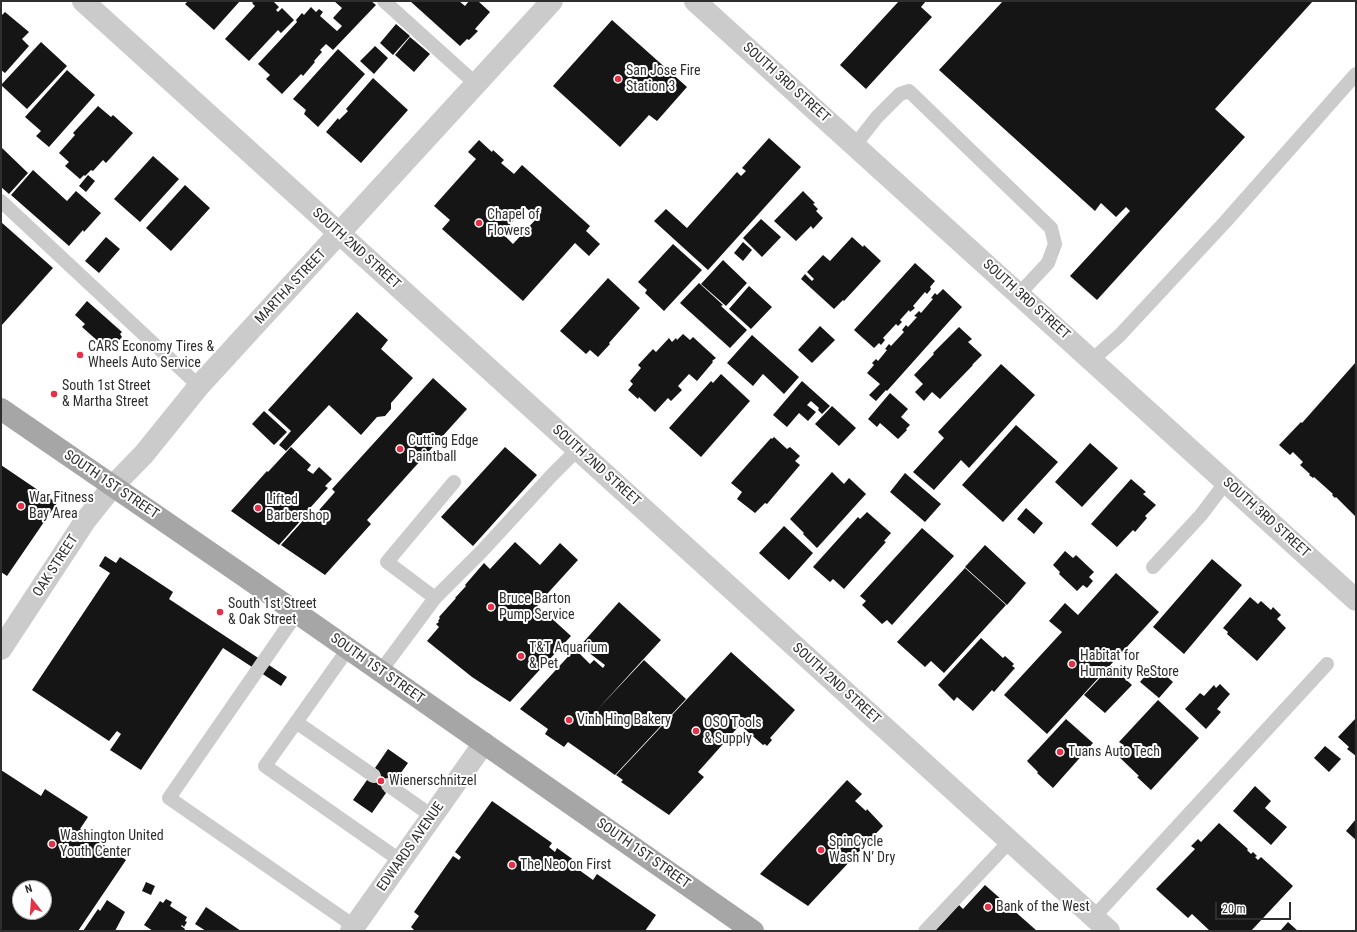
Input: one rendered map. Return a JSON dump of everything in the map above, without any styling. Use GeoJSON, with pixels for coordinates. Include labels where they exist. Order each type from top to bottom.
{"type":"FeatureCollection","features":[{"type":"Feature","properties":{"kind":"main road","name":"SOUTH 1ST STREET"},"geometry":{"type":"LineString","coordinates":[[1,409],[297,613],[753,931]]}},
{"type":"Feature","properties":{"kind":"street","name":"SOUTH 2ND STREET"},"geometry":{"type":"LineString","coordinates":[[83,1],[1102,924]]}},
{"type":"Feature","properties":{"kind":"street","name":"MARTHA STREET"},"geometry":{"type":"LineString","coordinates":[[113,486],[144,454],[199,386],[552,1]]}},
{"type":"Feature","properties":{"kind":"street","name":"SOUTH 3RD STREET"},"geometry":{"type":"LineString","coordinates":[[695,1],[1356,600]]}},
{"type":"Feature","properties":{"kind":"street","name":"OAK STREET"},"geometry":{"type":"LineString","coordinates":[[1,648],[85,521],[113,486]]}},
{"type":"Feature","properties":{"kind":"street","name":"EDWARDS AVENUE"},"geometry":{"type":"LineString","coordinates":[[353,929],[484,743]]}},
{"type":"Feature","properties":{"kind":"lane"},"geometry":{"type":"LineString","coordinates":[[384,1],[476,84]]}},
{"type":"Feature","properties":{"kind":"lane"},"geometry":{"type":"LineString","coordinates":[[1092,360],[1120,335],[1226,221],[1356,74]]}},
{"type":"Feature","properties":{"kind":"lane"},"geometry":{"type":"LineString","coordinates":[[855,146],[877,117],[900,94],[908,91],[1050,228],[1055,244],[1048,263],[1019,294]]}},
{"type":"Feature","properties":{"kind":"lane"},"geometry":{"type":"LineString","coordinates":[[1,201],[199,386]]}},
{"type":"Feature","properties":{"kind":"lane"},"geometry":{"type":"LineString","coordinates":[[380,672],[435,598],[482,551],[577,450]]}},
{"type":"Feature","properties":{"kind":"lane"},"geometry":{"type":"LineString","coordinates":[[435,598],[388,562],[454,482]]}},
{"type":"Feature","properties":{"kind":"lane"},"geometry":{"type":"LineString","coordinates":[[1153,567],[1201,515],[1226,482]]}},
{"type":"Feature","properties":{"kind":"lane"},"geometry":{"type":"LineString","coordinates":[[297,613],[168,798],[353,929]]}},
{"type":"Feature","properties":{"kind":"lane"},"geometry":{"type":"LineString","coordinates":[[348,649],[266,766],[401,861]]}},
{"type":"Feature","properties":{"kind":"lane"},"geometry":{"type":"LineString","coordinates":[[1102,924],[1327,664]]}},
{"type":"Feature","properties":{"kind":"lane"},"geometry":{"type":"LineString","coordinates":[[296,722],[374,776]]}},
{"type":"Feature","properties":{"kind":"lane"},"geometry":{"type":"LineString","coordinates":[[388,785],[432,816]]}},
{"type":"Feature","properties":{"kind":"lane"},"geometry":{"type":"LineString","coordinates":[[925,931],[1010,841]]}},
{"type":"Feature","properties":{"kind":"building"},"geometry":{"type":"Polygon","coordinates":[[[188,1],[240,1],[214,30],[185,4],[188,1]]]}},
{"type":"Feature","properties":{"kind":"building"},"geometry":{"type":"Polygon","coordinates":[[[254,1],[273,1],[279,7],[276,10],[278,12],[282,8],[294,20],[281,33],[278,30],[249,61],[225,39],[255,6],[252,3],[254,1]]]}},
{"type":"Feature","properties":{"kind":"building"},"geometry":{"type":"Polygon","coordinates":[[[334,1],[371,1],[376,5],[333,50],[326,44],[320,50],[322,52],[314,61],[315,62],[303,76],[301,74],[282,94],[266,79],[270,75],[258,64],[297,22],[296,20],[302,13],[304,15],[311,7],[316,12],[319,9],[323,12],[320,16],[337,31],[342,26],[333,18],[342,8],[334,1]]]}},
{"type":"Feature","properties":{"kind":"building"},"geometry":{"type":"Polygon","coordinates":[[[410,1],[459,1],[465,6],[469,1],[478,1],[490,12],[475,29],[478,31],[460,46],[410,1]]]}},
{"type":"Feature","properties":{"kind":"building"},"geometry":{"type":"Polygon","coordinates":[[[899,1],[926,1],[921,7],[932,17],[866,89],[840,65],[899,1]]]}},
{"type":"Feature","properties":{"kind":"building"},"geometry":{"type":"Polygon","coordinates":[[[1003,1],[1313,1],[1215,109],[1245,137],[1097,300],[1070,276],[1130,211],[1126,207],[1116,217],[1101,203],[1095,211],[939,70],[1003,1]]]}},
{"type":"Feature","properties":{"kind":"building"},"geometry":{"type":"Polygon","coordinates":[[[5,12],[29,32],[22,39],[29,46],[5,73],[1,70],[1,16],[5,12]]]}},
{"type":"Feature","properties":{"kind":"building","name":"San Jose Fire Station 3"},"geometry":{"type":"Polygon","coordinates":[[[612,20],[687,87],[657,121],[649,115],[620,147],[553,86],[612,20]]]}},
{"type":"Feature","properties":{"kind":"building"},"geometry":{"type":"Polygon","coordinates":[[[396,24],[410,36],[393,55],[380,43],[396,24]]]}},
{"type":"Feature","properties":{"kind":"building"},"geometry":{"type":"Polygon","coordinates":[[[410,37],[430,54],[414,72],[395,55],[410,37]]]}},
{"type":"Feature","properties":{"kind":"building"},"geometry":{"type":"Polygon","coordinates":[[[41,42],[67,66],[27,109],[1,85],[41,42]]]}},
{"type":"Feature","properties":{"kind":"building"},"geometry":{"type":"Polygon","coordinates":[[[375,46],[388,58],[374,74],[360,61],[375,46]]]}},
{"type":"Feature","properties":{"kind":"building"},"geometry":{"type":"Polygon","coordinates":[[[338,49],[365,74],[318,127],[304,114],[306,110],[293,99],[338,49]]]}},
{"type":"Feature","properties":{"kind":"building"},"geometry":{"type":"Polygon","coordinates":[[[67,70],[95,95],[49,147],[36,136],[41,131],[25,117],[67,70]]]}},
{"type":"Feature","properties":{"kind":"building"},"geometry":{"type":"Polygon","coordinates":[[[373,78],[408,110],[361,163],[326,132],[338,118],[339,120],[348,111],[346,109],[373,78]]]}},
{"type":"Feature","properties":{"kind":"building"},"geometry":{"type":"Polygon","coordinates":[[[98,106],[111,117],[113,115],[133,133],[106,163],[103,160],[93,171],[91,170],[80,179],[65,166],[69,162],[59,153],[75,135],[73,133],[98,106]]]}},
{"type":"Feature","properties":{"kind":"building"},"geometry":{"type":"Polygon","coordinates":[[[769,138],[801,167],[708,270],[654,221],[666,209],[687,228],[737,172],[741,176],[746,171],[742,168],[769,138]]]}},
{"type":"Feature","properties":{"kind":"building","name":"Chapel of Flowers"},"geometry":{"type":"Polygon","coordinates":[[[479,140],[492,152],[493,150],[504,160],[501,163],[514,174],[522,165],[590,226],[586,231],[600,244],[589,256],[575,243],[523,301],[442,229],[450,220],[434,206],[476,159],[468,152],[479,140]],[[524,206],[516,214],[518,216],[502,233],[513,244],[537,218],[524,206]]]}},
{"type":"Feature","properties":{"kind":"building"},"geometry":{"type":"Polygon","coordinates":[[[1,147],[28,173],[9,194],[1,187],[1,147]]]}},
{"type":"Feature","properties":{"kind":"building"},"geometry":{"type":"Polygon","coordinates":[[[153,156],[179,179],[140,222],[114,199],[153,156]]]}},
{"type":"Feature","properties":{"kind":"building"},"geometry":{"type":"Polygon","coordinates":[[[33,170],[67,201],[76,191],[101,213],[69,246],[11,195],[33,170]]]}},
{"type":"Feature","properties":{"kind":"building"},"geometry":{"type":"Polygon","coordinates":[[[88,175],[95,181],[86,192],[79,186],[88,175]]]}},
{"type":"Feature","properties":{"kind":"building"},"geometry":{"type":"Polygon","coordinates":[[[185,185],[210,208],[171,251],[146,228],[185,185]]]}},
{"type":"Feature","properties":{"kind":"building"},"geometry":{"type":"Polygon","coordinates":[[[803,191],[815,203],[813,204],[818,209],[816,211],[823,218],[813,229],[811,226],[796,241],[774,221],[803,191]]]}},
{"type":"Feature","properties":{"kind":"building"},"geometry":{"type":"Polygon","coordinates":[[[761,219],[781,237],[762,257],[743,238],[761,219]]]}},
{"type":"Feature","properties":{"kind":"building"},"geometry":{"type":"Polygon","coordinates":[[[1,222],[53,268],[1,326],[1,222]]]}},
{"type":"Feature","properties":{"kind":"building"},"geometry":{"type":"Polygon","coordinates":[[[106,237],[120,249],[99,273],[85,261],[106,237]]]}},
{"type":"Feature","properties":{"kind":"building"},"geometry":{"type":"Polygon","coordinates":[[[852,237],[863,247],[864,245],[881,261],[844,301],[843,300],[834,309],[801,279],[805,274],[812,281],[814,279],[807,272],[823,255],[830,261],[852,237]]]}},
{"type":"Feature","properties":{"kind":"building"},"geometry":{"type":"Polygon","coordinates":[[[743,242],[752,250],[743,261],[734,253],[743,242]]]}},
{"type":"Feature","properties":{"kind":"building"},"geometry":{"type":"Polygon","coordinates":[[[673,244],[702,270],[664,311],[645,293],[647,290],[638,282],[673,244]]]}},
{"type":"Feature","properties":{"kind":"building"},"geometry":{"type":"Polygon","coordinates":[[[723,260],[747,283],[726,306],[701,284],[723,260]]]}},
{"type":"Feature","properties":{"kind":"building"},"geometry":{"type":"Polygon","coordinates":[[[915,263],[935,281],[927,294],[925,292],[913,306],[915,308],[910,312],[909,310],[900,320],[902,322],[898,326],[896,324],[883,338],[885,340],[881,345],[879,343],[874,348],[854,330],[915,263]]]}},
{"type":"Feature","properties":{"kind":"building"},"geometry":{"type":"Polygon","coordinates":[[[608,278],[640,308],[598,357],[590,350],[586,354],[560,331],[608,278]]]}},
{"type":"Feature","properties":{"kind":"building"},"geometry":{"type":"Polygon","coordinates":[[[699,283],[747,330],[730,348],[680,303],[699,283]]]}},
{"type":"Feature","properties":{"kind":"building"},"geometry":{"type":"Polygon","coordinates":[[[749,286],[772,307],[751,329],[729,309],[749,286]]]}},
{"type":"Feature","properties":{"kind":"building"},"geometry":{"type":"Polygon","coordinates":[[[943,289],[962,307],[887,391],[886,390],[876,401],[869,395],[880,384],[867,373],[874,365],[872,363],[876,359],[878,361],[887,350],[885,349],[889,344],[891,346],[904,332],[902,330],[906,325],[908,327],[917,317],[914,316],[919,311],[921,313],[933,299],[931,298],[935,293],[937,295],[943,289]]]}},
{"type":"Feature","properties":{"kind":"building"},"geometry":{"type":"Polygon","coordinates":[[[87,301],[122,332],[120,334],[122,337],[109,351],[82,327],[85,324],[75,315],[87,301]]]}},
{"type":"Feature","properties":{"kind":"building"},"geometry":{"type":"Polygon","coordinates":[[[357,312],[388,340],[381,349],[413,378],[391,403],[391,409],[385,416],[377,417],[361,435],[329,405],[286,451],[279,445],[291,431],[268,410],[357,312]]]}},
{"type":"Feature","properties":{"kind":"building"},"geometry":{"type":"Polygon","coordinates":[[[820,326],[835,340],[812,363],[798,350],[820,326]]]}},
{"type":"Feature","properties":{"kind":"building"},"geometry":{"type":"Polygon","coordinates":[[[959,327],[972,339],[968,342],[982,355],[940,399],[932,392],[924,401],[915,392],[923,384],[914,375],[959,327]]]}},
{"type":"Feature","properties":{"kind":"building"},"geometry":{"type":"Polygon","coordinates":[[[683,334],[690,340],[693,337],[716,358],[697,381],[689,374],[678,386],[682,390],[671,401],[668,398],[655,412],[639,397],[638,399],[628,390],[633,384],[630,381],[641,368],[638,365],[653,349],[656,352],[669,338],[672,342],[676,338],[677,340],[683,334]]]}},
{"type":"Feature","properties":{"kind":"building"},"geometry":{"type":"Polygon","coordinates":[[[752,335],[799,377],[784,394],[763,374],[753,386],[727,363],[752,335]]]}},
{"type":"Feature","properties":{"kind":"building"},"geometry":{"type":"Polygon","coordinates":[[[1356,362],[1356,517],[1314,477],[1313,478],[1309,475],[1310,474],[1300,465],[1303,462],[1293,452],[1290,455],[1279,445],[1301,422],[1302,423],[1356,362]]]}},
{"type":"Feature","properties":{"kind":"building"},"geometry":{"type":"Polygon","coordinates":[[[1001,364],[1035,395],[969,468],[961,460],[934,490],[913,472],[944,438],[938,432],[1001,364]]]}},
{"type":"Feature","properties":{"kind":"building"},"geometry":{"type":"Polygon","coordinates":[[[721,374],[750,401],[701,457],[669,428],[711,381],[713,383],[721,374]]]}},
{"type":"Feature","properties":{"kind":"building","name":"Cutting Edge Paintball"},"geometry":{"type":"Polygon","coordinates":[[[433,378],[467,409],[367,520],[371,524],[325,575],[281,545],[309,514],[313,517],[335,492],[332,489],[433,378]]]}},
{"type":"Feature","properties":{"kind":"building"},"geometry":{"type":"Polygon","coordinates":[[[802,381],[830,406],[822,414],[818,410],[819,408],[811,401],[807,405],[816,412],[808,421],[799,413],[787,427],[773,415],[802,381]]]}},
{"type":"Feature","properties":{"kind":"building"},"geometry":{"type":"Polygon","coordinates":[[[890,393],[908,409],[901,417],[910,425],[898,439],[880,423],[877,427],[868,419],[890,393]]]}},
{"type":"Feature","properties":{"kind":"building"},"geometry":{"type":"Polygon","coordinates":[[[832,406],[856,428],[839,446],[815,424],[832,406]]]}},
{"type":"Feature","properties":{"kind":"building"},"geometry":{"type":"Polygon","coordinates":[[[264,411],[287,432],[274,445],[252,424],[264,411]]]}},
{"type":"Feature","properties":{"kind":"building"},"geometry":{"type":"Polygon","coordinates":[[[1016,425],[1058,462],[1003,522],[962,485],[1016,425]]]}},
{"type":"Feature","properties":{"kind":"building"},"geometry":{"type":"Polygon","coordinates":[[[774,437],[787,449],[790,447],[800,456],[795,461],[800,465],[767,504],[765,503],[755,513],[737,499],[742,492],[731,483],[771,438],[772,439],[774,437]]]}},
{"type":"Feature","properties":{"kind":"building"},"geometry":{"type":"Polygon","coordinates":[[[1090,443],[1118,468],[1082,507],[1055,482],[1090,443]]]}},
{"type":"Feature","properties":{"kind":"building"},"geometry":{"type":"Polygon","coordinates":[[[291,447],[311,465],[307,470],[313,474],[319,467],[332,479],[325,486],[328,488],[279,545],[231,511],[291,447]]]}},
{"type":"Feature","properties":{"kind":"building"},"geometry":{"type":"Polygon","coordinates":[[[505,447],[537,475],[473,546],[441,517],[505,447]]]}},
{"type":"Feature","properties":{"kind":"building"},"geometry":{"type":"Polygon","coordinates":[[[1,465],[57,503],[7,576],[1,572],[1,465]]]}},
{"type":"Feature","properties":{"kind":"building"},"geometry":{"type":"Polygon","coordinates":[[[832,472],[844,484],[849,478],[866,494],[817,548],[790,519],[832,472]]]}},
{"type":"Feature","properties":{"kind":"building"},"geometry":{"type":"Polygon","coordinates":[[[905,473],[941,504],[925,522],[890,492],[905,473]]]}},
{"type":"Feature","properties":{"kind":"building"},"geometry":{"type":"Polygon","coordinates":[[[1131,479],[1146,492],[1143,494],[1156,505],[1145,516],[1147,518],[1135,532],[1133,530],[1117,547],[1091,524],[1131,479]]]}},
{"type":"Feature","properties":{"kind":"building"},"geometry":{"type":"Polygon","coordinates":[[[1026,508],[1043,523],[1034,534],[1017,519],[1026,508]]]}},
{"type":"Feature","properties":{"kind":"building"},"geometry":{"type":"Polygon","coordinates":[[[867,512],[891,533],[884,541],[886,542],[844,589],[833,579],[830,582],[813,567],[858,517],[860,519],[867,512]]]}},
{"type":"Feature","properties":{"kind":"building"},"geometry":{"type":"Polygon","coordinates":[[[784,526],[813,553],[789,580],[759,553],[784,526]]]}},
{"type":"Feature","properties":{"kind":"building"},"geometry":{"type":"Polygon","coordinates":[[[922,528],[954,556],[892,625],[887,620],[882,624],[862,605],[866,601],[860,596],[922,528]]]}},
{"type":"Feature","properties":{"kind":"building","name":"Bruce Barton Pump Service"},"geometry":{"type":"Polygon","coordinates":[[[515,542],[540,565],[560,543],[578,560],[537,605],[571,636],[510,702],[472,677],[427,641],[439,627],[436,624],[439,622],[439,617],[484,563],[490,569],[515,542]]]}},
{"type":"Feature","properties":{"kind":"building"},"geometry":{"type":"Polygon","coordinates":[[[985,545],[1026,583],[1007,605],[965,567],[985,545]]]}},
{"type":"Feature","properties":{"kind":"building"},"geometry":{"type":"Polygon","coordinates":[[[1065,551],[1073,558],[1076,555],[1094,572],[1089,577],[1093,581],[1087,588],[1083,585],[1077,591],[1059,574],[1060,572],[1053,565],[1065,551]]]}},
{"type":"Feature","properties":{"kind":"building"},"geometry":{"type":"Polygon","coordinates":[[[105,556],[116,563],[120,557],[173,592],[169,599],[287,677],[281,686],[223,648],[141,770],[110,750],[121,734],[117,731],[109,741],[32,690],[110,573],[99,566],[105,556]]]}},
{"type":"Feature","properties":{"kind":"building"},"geometry":{"type":"Polygon","coordinates":[[[1212,559],[1242,585],[1184,654],[1153,627],[1212,559]]]}},
{"type":"Feature","properties":{"kind":"building"},"geometry":{"type":"Polygon","coordinates":[[[965,568],[1006,605],[944,673],[931,661],[925,667],[897,642],[965,568]]]}},
{"type":"Feature","properties":{"kind":"building","name":"Habitat for Humanity ReStore"},"geometry":{"type":"Polygon","coordinates":[[[1116,573],[1159,612],[1047,734],[1004,695],[1062,632],[1049,621],[1065,603],[1078,615],[1116,573]]]}},
{"type":"Feature","properties":{"kind":"building"},"geometry":{"type":"Polygon","coordinates":[[[1250,597],[1258,604],[1261,601],[1271,610],[1273,607],[1281,615],[1277,619],[1286,628],[1257,661],[1227,634],[1228,632],[1223,628],[1250,597]]]}},
{"type":"Feature","properties":{"kind":"building"},"geometry":{"type":"Polygon","coordinates":[[[619,602],[661,640],[596,711],[644,660],[686,699],[615,775],[568,742],[564,747],[545,734],[548,729],[520,709],[575,649],[590,664],[594,660],[603,668],[605,665],[580,646],[619,602]]]}},
{"type":"Feature","properties":{"kind":"building"},"geometry":{"type":"Polygon","coordinates":[[[981,638],[1003,658],[1005,656],[1014,664],[1012,666],[1015,668],[994,692],[992,690],[973,711],[957,697],[954,701],[938,685],[981,638]]]}},
{"type":"Feature","properties":{"kind":"building","name":"OSO Tools & Supply"},"geometry":{"type":"Polygon","coordinates":[[[731,652],[795,710],[770,738],[772,740],[767,746],[765,744],[763,745],[740,725],[698,772],[704,777],[669,815],[621,782],[623,780],[616,775],[731,652]]]}},
{"type":"Feature","properties":{"kind":"building"},"geometry":{"type":"Polygon","coordinates":[[[1154,665],[1173,682],[1159,698],[1140,682],[1154,665]]]}},
{"type":"Feature","properties":{"kind":"building"},"geometry":{"type":"Polygon","coordinates":[[[1111,666],[1132,685],[1105,713],[1084,695],[1111,666]]]}},
{"type":"Feature","properties":{"kind":"building"},"geometry":{"type":"Polygon","coordinates":[[[1220,684],[1230,694],[1217,709],[1221,712],[1206,729],[1185,709],[1200,693],[1204,696],[1214,685],[1216,688],[1220,684]]]}},
{"type":"Feature","properties":{"kind":"building"},"geometry":{"type":"Polygon","coordinates":[[[1158,700],[1199,738],[1151,790],[1114,752],[1122,744],[1119,742],[1158,700]]]}},
{"type":"Feature","properties":{"kind":"building"},"geometry":{"type":"Polygon","coordinates":[[[1356,718],[1356,756],[1347,749],[1349,747],[1338,737],[1356,718]]]}},
{"type":"Feature","properties":{"kind":"building","name":"Tuans Auto Tech"},"geometry":{"type":"Polygon","coordinates":[[[1066,719],[1093,743],[1053,788],[1027,761],[1066,719]]]}},
{"type":"Feature","properties":{"kind":"building"},"geometry":{"type":"Polygon","coordinates":[[[1325,746],[1341,759],[1329,772],[1314,758],[1325,746]]]}},
{"type":"Feature","properties":{"kind":"building","name":"Wienerschnitzel"},"geometry":{"type":"Polygon","coordinates":[[[388,749],[408,763],[395,781],[392,779],[384,791],[386,793],[372,813],[353,800],[367,780],[370,782],[379,771],[375,768],[388,749]]]}},
{"type":"Feature","properties":{"kind":"building","name":"Washington United Youth Center"},"geometry":{"type":"Polygon","coordinates":[[[1,770],[41,796],[45,789],[88,817],[80,829],[126,860],[78,931],[1,931],[1,770]]]}},
{"type":"Feature","properties":{"kind":"building","name":"SpinCycle Wash N’ Dry"},"geometry":{"type":"Polygon","coordinates":[[[847,780],[862,794],[855,801],[866,811],[867,809],[883,826],[808,906],[760,874],[847,780]]]}},
{"type":"Feature","properties":{"kind":"building"},"geometry":{"type":"Polygon","coordinates":[[[1255,786],[1271,801],[1265,808],[1287,827],[1271,845],[1233,811],[1255,786]]]}},
{"type":"Feature","properties":{"kind":"building","name":"The Neo on First"},"geometry":{"type":"Polygon","coordinates":[[[492,801],[552,843],[549,847],[555,852],[557,848],[578,863],[575,867],[593,880],[597,874],[656,915],[645,931],[415,931],[411,927],[419,916],[414,912],[453,856],[459,860],[461,857],[455,852],[492,801]]]}},
{"type":"Feature","properties":{"kind":"building"},"geometry":{"type":"Polygon","coordinates":[[[1356,819],[1356,840],[1346,831],[1356,819]]]}},
{"type":"Feature","properties":{"kind":"building"},"geometry":{"type":"Polygon","coordinates":[[[1219,823],[1248,849],[1247,850],[1251,854],[1253,852],[1257,856],[1255,857],[1258,860],[1261,857],[1293,886],[1251,931],[1210,931],[1192,914],[1188,918],[1156,889],[1195,849],[1191,846],[1198,839],[1201,842],[1219,823]]]}},
{"type":"Feature","properties":{"kind":"building"},"geometry":{"type":"Polygon","coordinates":[[[146,882],[155,886],[151,895],[142,891],[146,882]]]}},
{"type":"Feature","properties":{"kind":"building","name":"Bank of the West"},"geometry":{"type":"Polygon","coordinates":[[[985,885],[1037,931],[935,931],[959,905],[963,909],[985,885]]]}},
{"type":"Feature","properties":{"kind":"building"},"geometry":{"type":"Polygon","coordinates":[[[166,899],[172,902],[170,906],[187,917],[185,921],[187,922],[184,927],[182,925],[181,926],[185,929],[184,931],[153,931],[144,925],[160,901],[163,903],[166,899]]]}},
{"type":"Feature","properties":{"kind":"building"},"geometry":{"type":"Polygon","coordinates":[[[107,900],[125,912],[115,931],[83,931],[98,909],[100,911],[107,900]]]}},
{"type":"Feature","properties":{"kind":"building"},"geometry":{"type":"Polygon","coordinates":[[[206,907],[241,931],[206,931],[195,924],[206,907]]]}},
{"type":"Feature","properties":{"kind":"building"},"geometry":{"type":"Polygon","coordinates":[[[1288,922],[1298,931],[1280,931],[1288,922]]]}},
{"type":"Feature","properties":{"kind":"place","name":"San Jose Fire Station 3"},"geometry":{"type":"Point","coordinates":[618,79]}},
{"type":"Feature","properties":{"kind":"place","name":"Chapel of Flowers"},"geometry":{"type":"Point","coordinates":[479,223]}},
{"type":"Feature","properties":{"kind":"place","name":"CARS Economy Tires & Wheels Auto Service"},"geometry":{"type":"Point","coordinates":[80,355]}},
{"type":"Feature","properties":{"kind":"place","name":"South 1st Street & Martha Street"},"geometry":{"type":"Point","coordinates":[54,394]}},
{"type":"Feature","properties":{"kind":"place","name":"Cutting Edge Paintball"},"geometry":{"type":"Point","coordinates":[400,449]}},
{"type":"Feature","properties":{"kind":"place","name":"War Fitness Bay Area"},"geometry":{"type":"Point","coordinates":[21,506]}},
{"type":"Feature","properties":{"kind":"place","name":"Lifted Barbershop"},"geometry":{"type":"Point","coordinates":[258,508]}},
{"type":"Feature","properties":{"kind":"place","name":"Bruce Barton Pump Service"},"geometry":{"type":"Point","coordinates":[491,607]}},
{"type":"Feature","properties":{"kind":"place","name":"South 1st Street & Oak Street"},"geometry":{"type":"Point","coordinates":[220,612]}},
{"type":"Feature","properties":{"kind":"place","name":"T&T Aquarium & Pet"},"geometry":{"type":"Point","coordinates":[521,656]}},
{"type":"Feature","properties":{"kind":"place","name":"Habitat for Humanity ReStore"},"geometry":{"type":"Point","coordinates":[1072,664]}},
{"type":"Feature","properties":{"kind":"place","name":"Vinh Hing Bakery"},"geometry":{"type":"Point","coordinates":[569,720]}},
{"type":"Feature","properties":{"kind":"place","name":"OSO Tools & Supply"},"geometry":{"type":"Point","coordinates":[696,731]}},
{"type":"Feature","properties":{"kind":"place","name":"Tuans Auto Tech"},"geometry":{"type":"Point","coordinates":[1060,752]}},
{"type":"Feature","properties":{"kind":"place","name":"Wienerschnitzel"},"geometry":{"type":"Point","coordinates":[381,781]}},
{"type":"Feature","properties":{"kind":"place","name":"Washington United Youth Center"},"geometry":{"type":"Point","coordinates":[52,844]}},
{"type":"Feature","properties":{"kind":"place","name":"SpinCycle Wash N’ Dry"},"geometry":{"type":"Point","coordinates":[821,850]}},
{"type":"Feature","properties":{"kind":"place","name":"The Neo on First"},"geometry":{"type":"Point","coordinates":[512,865]}},
{"type":"Feature","properties":{"kind":"place","name":"Bank of the West"},"geometry":{"type":"Point","coordinates":[988,907]}}]}
